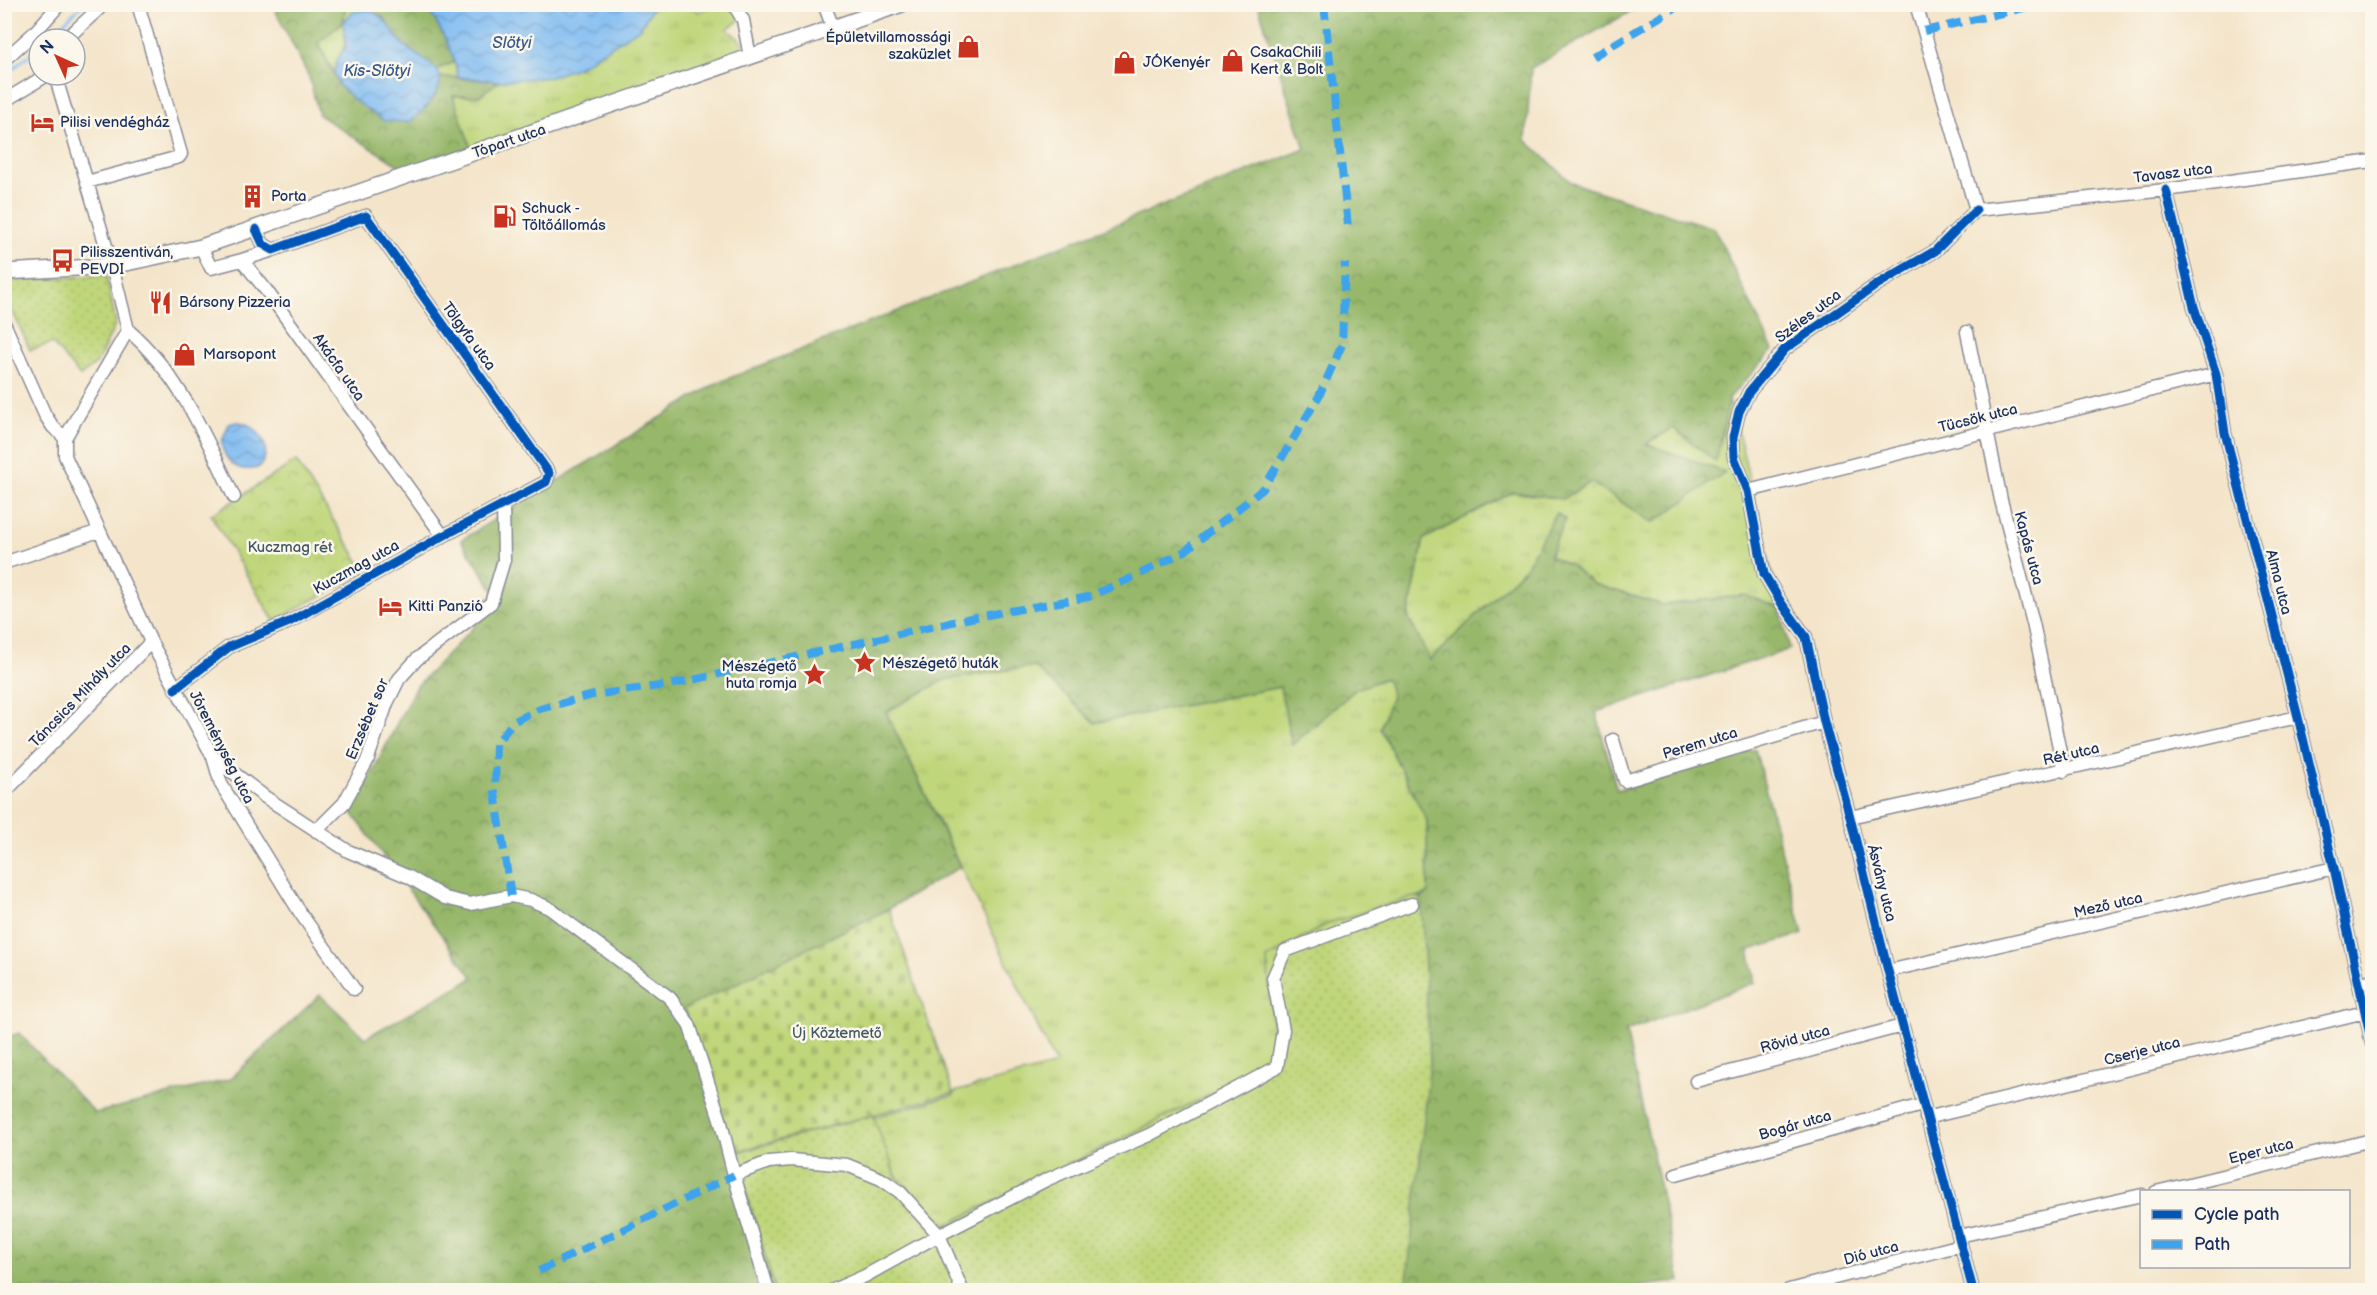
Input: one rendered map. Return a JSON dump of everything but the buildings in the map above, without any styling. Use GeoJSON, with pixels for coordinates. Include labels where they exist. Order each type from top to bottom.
{"type":"FeatureCollection","features":[{"type":"Feature","properties":{"kind":"main road","name":"Tópart utca"},"geometry":{"type":"LineString","coordinates":[[4,272],[112,266],[201,247],[902,4]]}},
{"type":"Feature","properties":{"kind":"street"},"geometry":{"type":"LineString","coordinates":[[43,27],[60,4]]}},
{"type":"Feature","properties":{"kind":"street"},"geometry":{"type":"LineString","coordinates":[[79,27],[104,4]]}},
{"type":"Feature","properties":{"kind":"street"},"geometry":{"type":"LineString","coordinates":[[87,182],[179,158],[181,154],[138,4]]}},
{"type":"Feature","properties":{"kind":"street"},"geometry":{"type":"LineString","coordinates":[[824,4],[833,28]]}},
{"type":"Feature","properties":{"kind":"street"},"geometry":{"type":"LineString","coordinates":[[1916,4],[1976,210]]}},
{"type":"Feature","properties":{"kind":"street"},"geometry":{"type":"LineString","coordinates":[[734,5],[743,20],[750,57]]}},
{"type":"Feature","properties":{"kind":"street"},"geometry":{"type":"LineString","coordinates":[[4,60],[27,43]]}},
{"type":"Feature","properties":{"kind":"street"},"geometry":{"type":"LineString","coordinates":[[4,101],[27,87]]}},
{"type":"Feature","properties":{"kind":"street"},"geometry":{"type":"LineString","coordinates":[[59,87],[112,266],[128,330],[146,345],[189,404],[234,497]]}},
{"type":"Feature","properties":{"kind":"street","name":"Tavasz utca"},"geometry":{"type":"LineString","coordinates":[[1976,210],[2166,190],[2373,161]]}},
{"type":"Feature","properties":{"kind":"street","name":"Alma utca"},"geometry":{"type":"LineString","coordinates":[[2166,190],[2194,307],[2216,374],[2225,433],[2298,717],[2373,1044]]}},
{"type":"Feature","properties":{"kind":"street","name":"Széles utca"},"geometry":{"type":"LineString","coordinates":[[1748,491],[1734,457],[1733,436],[1739,412],[1749,392],[1785,349],[1878,284],[1935,251],[1976,210]]}},
{"type":"Feature","properties":{"kind":"street","name":"Tölgyfa utca"},"geometry":{"type":"LineString","coordinates":[[273,250],[366,216],[549,473]]}},
{"type":"Feature","properties":{"kind":"street"},"geometry":{"type":"LineString","coordinates":[[256,229],[262,244],[273,250]]}},
{"type":"Feature","properties":{"kind":"street"},"geometry":{"type":"LineString","coordinates":[[201,247],[211,268],[273,250]]}},
{"type":"Feature","properties":{"kind":"street","name":"Akácfa utca"},"geometry":{"type":"LineString","coordinates":[[242,260],[443,536]]}},
{"type":"Feature","properties":{"kind":"street"},"geometry":{"type":"LineString","coordinates":[[4,323],[45,414],[53,427],[65,438],[128,330]]}},
{"type":"Feature","properties":{"kind":"street","name":"Kapás utca"},"geometry":{"type":"LineString","coordinates":[[1967,332],[2001,500],[2033,623],[2064,771]]}},
{"type":"Feature","properties":{"kind":"street","name":"Tücsök utca"},"geometry":{"type":"LineString","coordinates":[[1748,491],[2216,374]]}},
{"type":"Feature","properties":{"kind":"street","name":"Jóreménység utca"},"geometry":{"type":"LineString","coordinates":[[65,438],[65,456],[151,642],[213,757],[221,784],[301,914],[354,989]]}},
{"type":"Feature","properties":{"kind":"street","name":"Kuczmag utca"},"geometry":{"type":"LineString","coordinates":[[175,689],[229,647],[289,622],[443,536],[546,482],[549,473]]}},
{"type":"Feature","properties":{"kind":"street","name":"Ásvány utca"},"geometry":{"type":"LineString","coordinates":[[1748,491],[1764,574],[1806,637],[1824,722],[1851,817],[1922,1105],[1973,1290]]}},
{"type":"Feature","properties":{"kind":"street","name":"Erzsébet sor"},"geometry":{"type":"LineString","coordinates":[[316,831],[344,803],[367,761],[387,703],[399,680],[417,659],[491,603],[504,560],[504,504]]}},
{"type":"Feature","properties":{"kind":"street"},"geometry":{"type":"LineString","coordinates":[[4,563],[99,531]]}},
{"type":"Feature","properties":{"kind":"street","name":"Táncsics Mihály utca"},"geometry":{"type":"LineString","coordinates":[[4,793],[151,642]]}},
{"type":"Feature","properties":{"kind":"street","name":"Rét utca"},"geometry":{"type":"LineString","coordinates":[[1851,817],[2298,717]]}},
{"type":"Feature","properties":{"kind":"street","name":"Perem utca"},"geometry":{"type":"LineString","coordinates":[[1613,740],[1625,781],[1824,722]]}},
{"type":"Feature","properties":{"kind":"street"},"geometry":{"type":"LineString","coordinates":[[213,757],[265,797],[348,851],[401,874],[444,898],[470,904],[511,896],[531,900],[549,908],[670,998],[689,1024],[695,1040],[720,1119],[768,1290]]}},
{"type":"Feature","properties":{"kind":"street","name":"Mező utca"},"geometry":{"type":"LineString","coordinates":[[1888,971],[2334,868]]}},
{"type":"Feature","properties":{"kind":"street"},"geometry":{"type":"LineString","coordinates":[[832,1290],[865,1276],[1046,1180],[1149,1135],[1277,1067],[1283,1030],[1273,978],[1286,951],[1412,904]]}},
{"type":"Feature","properties":{"kind":"street"},"geometry":{"type":"LineString","coordinates":[[2359,984],[2373,981]]}},
{"type":"Feature","properties":{"kind":"street","name":"Cserje utca"},"geometry":{"type":"LineString","coordinates":[[1926,1118],[2365,1012]]}},
{"type":"Feature","properties":{"kind":"street","name":"Rövid utca"},"geometry":{"type":"LineString","coordinates":[[1696,1081],[1902,1026]]}},
{"type":"Feature","properties":{"kind":"street","name":"Bogár utca"},"geometry":{"type":"LineString","coordinates":[[1676,1173],[1922,1105]]}},
{"type":"Feature","properties":{"kind":"street","name":"Eper utca"},"geometry":{"type":"LineString","coordinates":[[2160,1190],[2373,1140]]}},
{"type":"Feature","properties":{"kind":"street"},"geometry":{"type":"LineString","coordinates":[[734,1175],[769,1162],[780,1161],[847,1165],[880,1179],[900,1192],[939,1235],[962,1290]]}},
{"type":"Feature","properties":{"kind":"street"},"geometry":{"type":"LineString","coordinates":[[1960,1241],[2140,1196]]}},
{"type":"Feature","properties":{"kind":"street","name":"Dió utca"},"geometry":{"type":"LineString","coordinates":[[1789,1290],[1960,1241]]}},
{"type":"Feature","properties":{"kind":"green space"},"geometry":{"type":"Polygon","coordinates":[[[276,5],[346,5],[343,22],[318,43],[339,85],[410,122],[430,102],[436,91],[439,77],[499,81],[479,96],[453,96],[471,148],[404,169],[319,115],[309,77],[275,10],[276,5]]]}},
{"type":"Feature","properties":{"kind":"green space"},"geometry":{"type":"Polygon","coordinates":[[[346,5],[363,5],[368,10],[353,12],[343,22],[346,5]]]}},
{"type":"Feature","properties":{"kind":"green space"},"geometry":{"type":"Polygon","coordinates":[[[363,5],[426,5],[442,31],[455,62],[436,69],[403,44],[381,15],[368,10],[363,5]]]}},
{"type":"Feature","properties":{"kind":"green space"},"geometry":{"type":"Polygon","coordinates":[[[654,5],[693,5],[698,12],[718,5],[731,8],[744,17],[727,29],[743,42],[743,52],[471,148],[452,96],[479,96],[499,81],[550,77],[640,28],[654,5]]]}},
{"type":"Feature","properties":{"kind":"green space"},"geometry":{"type":"Polygon","coordinates":[[[1258,5],[1642,5],[1531,68],[1526,140],[1572,183],[1714,228],[1773,350],[1730,397],[1716,462],[1673,428],[1646,444],[1725,472],[1653,523],[1591,482],[1563,499],[1513,492],[1424,539],[1408,617],[1430,660],[1525,568],[1556,513],[1565,519],[1549,556],[1570,565],[1593,584],[1663,605],[1745,595],[1780,608],[1790,649],[1596,712],[1617,790],[1755,749],[1803,934],[1749,950],[1756,982],[1626,1031],[1680,1281],[1615,1290],[1406,1290],[1430,1062],[1421,898],[1428,894],[1427,821],[1380,728],[1392,696],[1386,678],[1356,689],[1292,745],[1280,687],[1095,723],[1034,666],[944,680],[886,712],[960,867],[888,909],[685,1009],[735,1153],[775,1290],[5,1290],[5,1038],[19,1033],[95,1113],[230,1079],[320,995],[365,1038],[473,978],[352,813],[415,688],[500,600],[461,540],[717,383],[1305,149],[1258,5]]]}},
{"type":"Feature","properties":{"kind":"green space"},"geometry":{"type":"Polygon","coordinates":[[[343,22],[345,44],[334,73],[318,42],[343,22]]]}},
{"type":"Feature","properties":{"kind":"green space"},"geometry":{"type":"Polygon","coordinates":[[[455,62],[458,77],[439,77],[436,69],[455,62]]]}},
{"type":"Feature","properties":{"kind":"green space"},"geometry":{"type":"Polygon","coordinates":[[[106,275],[116,323],[97,363],[80,376],[52,343],[30,350],[5,294],[5,281],[106,275]]]}},
{"type":"Feature","properties":{"kind":"green space"},"geometry":{"type":"Polygon","coordinates":[[[1731,403],[1780,606],[1778,608],[1745,595],[1663,605],[1593,584],[1570,565],[1549,556],[1565,519],[1556,513],[1525,568],[1430,660],[1408,617],[1424,539],[1513,492],[1563,499],[1673,428],[1723,430],[1728,404],[1731,403]]]}},
{"type":"Feature","properties":{"kind":"green space","name":"Kuczmag rét"},"geometry":{"type":"Polygon","coordinates":[[[296,461],[366,572],[274,621],[211,515],[296,461]]]}},
{"type":"Feature","properties":{"kind":"green space"},"geometry":{"type":"Polygon","coordinates":[[[1034,666],[1095,723],[1280,687],[1292,745],[1356,689],[1386,678],[1393,696],[1380,728],[1427,820],[1428,894],[1328,923],[1276,1062],[946,1225],[896,1176],[873,1117],[954,1095],[954,1092],[1056,1065],[886,712],[944,680],[1034,666]]]}},
{"type":"Feature","properties":{"kind":"green space"},"geometry":{"type":"Polygon","coordinates":[[[1414,897],[1421,898],[1430,1062],[1406,1290],[775,1290],[735,1153],[873,1115],[896,1177],[947,1225],[1276,1062],[1267,959],[1328,923],[1414,897]]]}},
{"type":"Feature","properties":{"kind":"green space","name":"Új Köztemető"},"geometry":{"type":"Polygon","coordinates":[[[889,909],[953,1093],[735,1152],[684,1009],[889,909]]]}},
{"type":"Feature","properties":{"kind":"water","name":"Slötyi"},"geometry":{"type":"Polygon","coordinates":[[[426,5],[654,5],[640,28],[579,67],[550,77],[499,81],[458,77],[449,48],[426,5]]]}},
{"type":"Feature","properties":{"kind":"water","name":"Kis-Slötyi"},"geometry":{"type":"Polygon","coordinates":[[[368,10],[381,17],[404,45],[435,68],[439,75],[438,90],[410,122],[384,121],[354,100],[339,85],[334,73],[337,60],[346,46],[343,22],[353,12],[368,10]]]}},
{"type":"Feature","properties":{"kind":"water"},"geometry":{"type":"Polygon","coordinates":[[[237,422],[251,426],[261,437],[265,452],[264,459],[257,468],[238,467],[228,459],[223,450],[222,441],[229,424],[237,422]]]}},
{"type":"Feature","properties":{"kind":"waterway"},"geometry":{"type":"LineString","coordinates":[[59,27],[83,4]]}},
{"type":"Feature","properties":{"kind":"waterway"},"geometry":{"type":"LineString","coordinates":[[4,76],[27,57]]}},
{"type":"Feature","properties":{"kind":"marked path"},"geometry":{"type":"LineString","coordinates":[[1324,4],[1348,226]]}},
{"type":"Feature","properties":{"kind":"marked path"},"geometry":{"type":"LineString","coordinates":[[1592,57],[1682,4]]}},
{"type":"Feature","properties":{"kind":"marked path"},"geometry":{"type":"LineString","coordinates":[[1924,31],[2041,4]]}},
{"type":"Feature","properties":{"kind":"marked path"},"geometry":{"type":"LineString","coordinates":[[511,896],[495,793],[496,744],[513,722],[540,709],[593,695],[674,684],[971,618],[1088,597],[1185,551],[1263,489],[1319,396],[1342,345],[1345,263]]}},
{"type":"Feature","properties":{"kind":"marked path"},"geometry":{"type":"LineString","coordinates":[[539,1271],[734,1175]]}},
{"type":"Feature","properties":{"kind":"cycle path"},"geometry":{"type":"LineString","coordinates":[[2166,190],[2194,307],[2216,374],[2225,433],[2298,717],[2372,1044]]}},
{"type":"Feature","properties":{"kind":"cycle path"},"geometry":{"type":"LineString","coordinates":[[1973,1290],[1824,722],[1806,637],[1764,574],[1748,491],[1734,457],[1733,437],[1739,412],[1749,392],[1785,349],[1878,284],[1935,251],[1976,210]]}},
{"type":"Feature","properties":{"kind":"cycle path"},"geometry":{"type":"LineString","coordinates":[[175,689],[229,647],[289,622],[443,536],[546,482],[549,473],[366,216],[273,250],[263,244],[256,229]]}},
{"type":"Feature","properties":{"kind":"place","name":"Épületvillamossági szaküzlet"},"geometry":{"type":"Point","coordinates":[969,46]}},
{"type":"Feature","properties":{"kind":"place","name":"CsakaChili Kert & Bolt"},"geometry":{"type":"Point","coordinates":[1232,61]}},
{"type":"Feature","properties":{"kind":"place","name":"JÓKenyér"},"geometry":{"type":"Point","coordinates":[1125,62]}},
{"type":"Feature","properties":{"kind":"place","name":"Pilisi vendégház"},"geometry":{"type":"Point","coordinates":[42,122]}},
{"type":"Feature","properties":{"kind":"place","name":"Porta"},"geometry":{"type":"Point","coordinates":[253,196]}},
{"type":"Feature","properties":{"kind":"place","name":"Schuck - Töltőállomás"},"geometry":{"type":"Point","coordinates":[504,217]}},
{"type":"Feature","properties":{"kind":"place","name":"Pilisszentiván, PEVDI"},"geometry":{"type":"Point","coordinates":[62,261]}},
{"type":"Feature","properties":{"kind":"place","name":"Bársony Pizzeria"},"geometry":{"type":"Point","coordinates":[161,302]}},
{"type":"Feature","properties":{"kind":"place","name":"Marsopont"},"geometry":{"type":"Point","coordinates":[185,354]}},
{"type":"Feature","properties":{"kind":"place","name":"Kitti Panzió"},"geometry":{"type":"Point","coordinates":[390,606]}},
{"type":"Feature","properties":{"kind":"place","name":"Mészégető huták"},"geometry":{"type":"Point","coordinates":[864,663]}},
{"type":"Feature","properties":{"kind":"place","name":"Mészégető huta romja"},"geometry":{"type":"Point","coordinates":[815,675]}}]}
